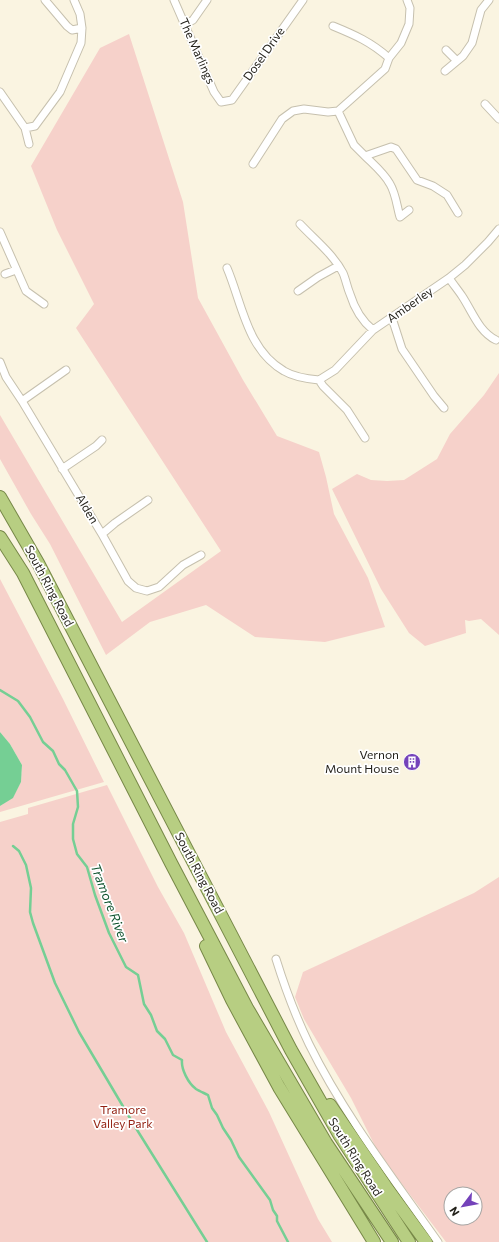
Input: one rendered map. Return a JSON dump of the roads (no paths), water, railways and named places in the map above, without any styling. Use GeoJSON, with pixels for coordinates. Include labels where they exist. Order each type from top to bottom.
{"type":"FeatureCollection","features":[{"type":"Feature","properties":{"kind":"highway","name":"South Ring Road"},"geometry":{"type":"LineString","coordinates":[[0,497],[38,563],[291,1050],[340,1136],[409,1242]]}},
{"type":"Feature","properties":{"kind":"highway","name":"South Ring Road"},"geometry":{"type":"LineString","coordinates":[[0,537],[27,580],[171,863],[247,1008],[326,1143],[392,1242]]}},
{"type":"Feature","properties":{"kind":"highway"},"geometry":{"type":"LineString","coordinates":[[171,863],[196,927],[279,1087],[374,1242]]}},
{"type":"Feature","properties":{"kind":"highway"},"geometry":{"type":"LineString","coordinates":[[291,1050],[426,1242]]}},
{"type":"Feature","properties":{"kind":"highway"},"geometry":{"type":"LineString","coordinates":[[326,1143],[367,1231]]}},
{"type":"Feature","properties":{"kind":"street"},"geometry":{"type":"LineString","coordinates":[[46,0],[72,30],[82,28]]}},
{"type":"Feature","properties":{"kind":"street"},"geometry":{"type":"LineString","coordinates":[[25,128],[35,126],[60,92],[81,43],[82,28],[80,14],[74,0]]}},
{"type":"Feature","properties":{"kind":"street","name":"The Marlings"},"geometry":{"type":"LineString","coordinates":[[174,0],[214,92],[221,102]]}},
{"type":"Feature","properties":{"kind":"street"},"geometry":{"type":"LineString","coordinates":[[185,24],[193,20],[207,0]]}},
{"type":"Feature","properties":{"kind":"street","name":"Dosel Drive"},"geometry":{"type":"LineString","coordinates":[[221,102],[232,100],[303,0]]}},
{"type":"Feature","properties":{"kind":"street"},"geometry":{"type":"LineString","coordinates":[[253,164],[282,119],[293,111],[304,109],[328,112],[338,111],[385,69],[389,58],[401,43],[409,24],[410,8],[407,0]]}},
{"type":"Feature","properties":{"kind":"street"},"geometry":{"type":"LineString","coordinates":[[445,71],[463,56],[472,43],[481,10],[489,0]]}},
{"type":"Feature","properties":{"kind":"street"},"geometry":{"type":"LineString","coordinates":[[333,26],[361,38],[378,48],[389,58]]}},
{"type":"Feature","properties":{"kind":"street"},"geometry":{"type":"LineString","coordinates":[[446,50],[457,61]]}},
{"type":"Feature","properties":{"kind":"street"},"geometry":{"type":"LineString","coordinates":[[0,92],[25,128],[29,144]]}},
{"type":"Feature","properties":{"kind":"street"},"geometry":{"type":"LineString","coordinates":[[485,104],[499,119]]}},
{"type":"Feature","properties":{"kind":"street"},"geometry":{"type":"LineString","coordinates":[[338,111],[354,144],[390,184],[400,217],[409,210]]}},
{"type":"Feature","properties":{"kind":"street"},"geometry":{"type":"LineString","coordinates":[[365,156],[391,147],[396,149],[417,180],[433,186],[448,195],[458,213]]}},
{"type":"Feature","properties":{"kind":"street"},"geometry":{"type":"LineString","coordinates":[[300,224],[330,255],[338,266],[347,282],[350,294],[358,311],[367,325],[373,330]]}},
{"type":"Feature","properties":{"kind":"street","name":"Amberley"},"geometry":{"type":"LineString","coordinates":[[319,380],[334,370],[373,330],[449,278],[465,265],[499,229]]}},
{"type":"Feature","properties":{"kind":"street"},"geometry":{"type":"LineString","coordinates":[[0,232],[26,291],[44,304]]}},
{"type":"Feature","properties":{"kind":"street"},"geometry":{"type":"LineString","coordinates":[[298,291],[318,277],[338,266]]}},
{"type":"Feature","properties":{"kind":"street"},"geometry":{"type":"LineString","coordinates":[[227,268],[249,329],[257,345],[268,360],[284,372],[303,378],[319,380],[347,410],[365,438]]}},
{"type":"Feature","properties":{"kind":"street"},"geometry":{"type":"LineString","coordinates":[[5,274],[16,270]]}},
{"type":"Feature","properties":{"kind":"street"},"geometry":{"type":"LineString","coordinates":[[449,278],[462,296],[478,324],[488,336],[496,340]]}},
{"type":"Feature","properties":{"kind":"street"},"geometry":{"type":"LineString","coordinates":[[392,318],[402,349],[444,408]]}},
{"type":"Feature","properties":{"kind":"street","name":"Alden"},"geometry":{"type":"LineString","coordinates":[[0,362],[6,377],[102,534],[128,581],[136,588],[147,591],[159,587],[169,576],[183,565],[201,555]]}},
{"type":"Feature","properties":{"kind":"street"},"geometry":{"type":"LineString","coordinates":[[22,401],[52,375],[66,370]]}},
{"type":"Feature","properties":{"kind":"street"},"geometry":{"type":"LineString","coordinates":[[62,469],[96,446],[102,440]]}},
{"type":"Feature","properties":{"kind":"street"},"geometry":{"type":"LineString","coordinates":[[102,534],[116,522],[148,500]]}},
{"type":"Feature","properties":{"kind":"street"},"geometry":{"type":"LineString","coordinates":[[190,561],[195,569]]}},
{"type":"Feature","properties":{"kind":"street"},"geometry":{"type":"LineString","coordinates":[[276,959],[284,985],[299,1021],[330,1083],[380,1160],[438,1242]]}},
{"type":"Feature","properties":{"kind":"waterway","name":"Tramore River"},"geometry":{"type":"LineString","coordinates":[[0,690],[18,701],[30,717],[43,742],[53,751],[59,764],[65,770],[77,791],[78,807],[73,824],[73,839],[77,854],[87,867],[95,895],[109,933],[126,967],[138,975],[144,1004],[151,1015],[157,1031],[165,1039],[173,1055],[182,1060],[184,1072],[190,1083],[196,1089],[208,1095],[212,1108],[239,1157],[270,1200],[273,1210],[277,1216],[277,1221],[288,1242]]}},
{"type":"Feature","properties":{"kind":"waterway"},"geometry":{"type":"LineString","coordinates":[[13,846],[19,851],[26,865],[31,888],[30,912],[33,923],[55,983],[79,1032],[134,1125],[207,1242]]}},
{"type":"Feature","properties":{"kind":"place","name":"Vernon Mount House"},"geometry":{"type":"Point","coordinates":[412,762]}},
{"type":"Feature","properties":{"kind":"park label","name":"Tramore Valley Park"},"geometry":{"type":"Point","coordinates":[123,1117]}}]}
